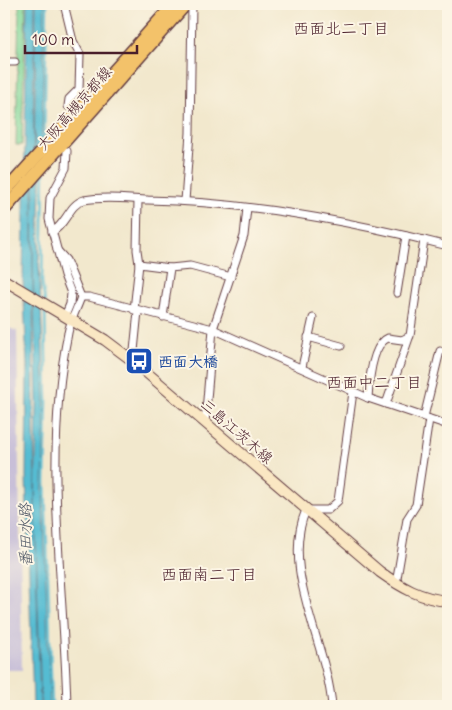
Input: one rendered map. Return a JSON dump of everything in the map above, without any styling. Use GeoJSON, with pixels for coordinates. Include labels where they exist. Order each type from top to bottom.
{"type":"FeatureCollection","features":[{"type":"Feature","properties":{"kind":"main road","name":"大阪高槻京都線"},"geometry":{"type":"LineString","coordinates":[[4,210],[17,179],[174,4]]}},
{"type":"Feature","properties":{"kind":"main road","name":"大阪高槻京都線"},"geometry":{"type":"LineString","coordinates":[[9,195],[52,156],[186,4]]}},
{"type":"Feature","properties":{"kind":"main road","name":"三島江茨木線"},"geometry":{"type":"LineString","coordinates":[[4,280],[69,318],[133,361],[306,510],[396,584],[421,596],[448,601]]}},
{"type":"Feature","properties":{"kind":"street"},"geometry":{"type":"LineString","coordinates":[[64,4],[72,41],[80,54],[79,88],[69,99],[68,106]]}},
{"type":"Feature","properties":{"kind":"street"},"geometry":{"type":"LineString","coordinates":[[185,201],[190,133],[192,4]]}},
{"type":"Feature","properties":{"kind":"street"},"geometry":{"type":"LineString","coordinates":[[4,62],[15,62]]}},
{"type":"Feature","properties":{"kind":"street"},"geometry":{"type":"LineString","coordinates":[[67,152],[66,168],[50,198],[49,219],[57,250],[72,293],[57,425],[56,520],[67,706]]}},
{"type":"Feature","properties":{"kind":"street"},"geometry":{"type":"LineString","coordinates":[[52,232],[58,228],[75,205],[82,200],[185,201],[315,217],[448,246]]}},
{"type":"Feature","properties":{"kind":"street"},"geometry":{"type":"LineString","coordinates":[[133,361],[139,264],[137,250],[138,200]]}},
{"type":"Feature","properties":{"kind":"street"},"geometry":{"type":"LineString","coordinates":[[204,423],[213,329],[244,236],[247,208]]}},
{"type":"Feature","properties":{"kind":"street"},"geometry":{"type":"LineString","coordinates":[[397,293],[406,236]]}},
{"type":"Feature","properties":{"kind":"street"},"geometry":{"type":"LineString","coordinates":[[386,404],[409,338],[417,304],[424,240]]}},
{"type":"Feature","properties":{"kind":"street"},"geometry":{"type":"LineString","coordinates":[[57,250],[66,260],[81,297]]}},
{"type":"Feature","properties":{"kind":"street"},"geometry":{"type":"LineString","coordinates":[[139,264],[170,268],[190,266],[231,277]]}},
{"type":"Feature","properties":{"kind":"street"},"geometry":{"type":"LineString","coordinates":[[163,317],[170,268]]}},
{"type":"Feature","properties":{"kind":"street"},"geometry":{"type":"LineString","coordinates":[[81,297],[89,297],[213,329],[302,367],[353,392],[448,425]]}},
{"type":"Feature","properties":{"kind":"street"},"geometry":{"type":"LineString","coordinates":[[69,318],[81,297]]}},
{"type":"Feature","properties":{"kind":"street"},"geometry":{"type":"LineString","coordinates":[[302,367],[313,318]]}},
{"type":"Feature","properties":{"kind":"street"},"geometry":{"type":"LineString","coordinates":[[308,337],[341,346]]}},
{"type":"Feature","properties":{"kind":"street"},"geometry":{"type":"LineString","coordinates":[[368,398],[370,373],[380,344],[388,338],[402,340],[409,338]]}},
{"type":"Feature","properties":{"kind":"street"},"geometry":{"type":"LineString","coordinates":[[396,584],[407,519],[416,505],[427,418],[440,351]]}},
{"type":"Feature","properties":{"kind":"street"},"geometry":{"type":"LineString","coordinates":[[332,706],[327,669],[307,600],[296,553],[300,525],[306,510],[328,510],[338,501],[353,392]]}},
{"type":"Feature","properties":{"kind":"shaded area"},"geometry":{"type":"Polygon","coordinates":[[[4,326],[17,331],[22,670],[4,670],[4,326]]]}},
{"type":"Feature","properties":{"kind":"green space"},"geometry":{"type":"Polygon","coordinates":[[[19,4],[26,4],[22,145],[16,145],[19,4]]]}},
{"type":"Feature","properties":{"kind":"water"},"geometry":{"type":"Polygon","coordinates":[[[27,4],[35,4],[33,355],[40,706],[33,706],[26,476],[27,365],[23,280],[27,4]]]}},
{"type":"Feature","properties":{"kind":"water"},"geometry":{"type":"Polygon","coordinates":[[[36,4],[45,4],[39,261],[45,398],[43,488],[50,706],[41,706],[35,510],[37,403],[33,269],[36,4]]]}},
{"type":"Feature","properties":{"kind":"waterway"},"geometry":{"type":"LineString","coordinates":[[44,142],[47,4]]}},
{"type":"Feature","properties":{"kind":"waterway"},"geometry":{"type":"LineString","coordinates":[[44,173],[42,282],[45,302]]}},
{"type":"Feature","properties":{"kind":"waterway"},"geometry":{"type":"LineString","coordinates":[[45,307],[47,402],[45,482],[52,706]]}},
{"type":"Feature","properties":{"kind":"place","name":"西面大橋"},"geometry":{"type":"Point","coordinates":[139,361]}},
{"type":"Feature","properties":{"kind":"district","name":"西面北二丁目"},"geometry":{"type":"Point","coordinates":[341,28]}},
{"type":"Feature","properties":{"kind":"district","name":"西面中二丁目"},"geometry":{"type":"Point","coordinates":[374,382]}},
{"type":"Feature","properties":{"kind":"district","name":"西面南二丁目"},"geometry":{"type":"Point","coordinates":[209,574]}},
{"type":"Feature","properties":{"kind":"water label","name":"番田水路"},"geometry":{"type":"Point","coordinates":[25,535]}}]}
